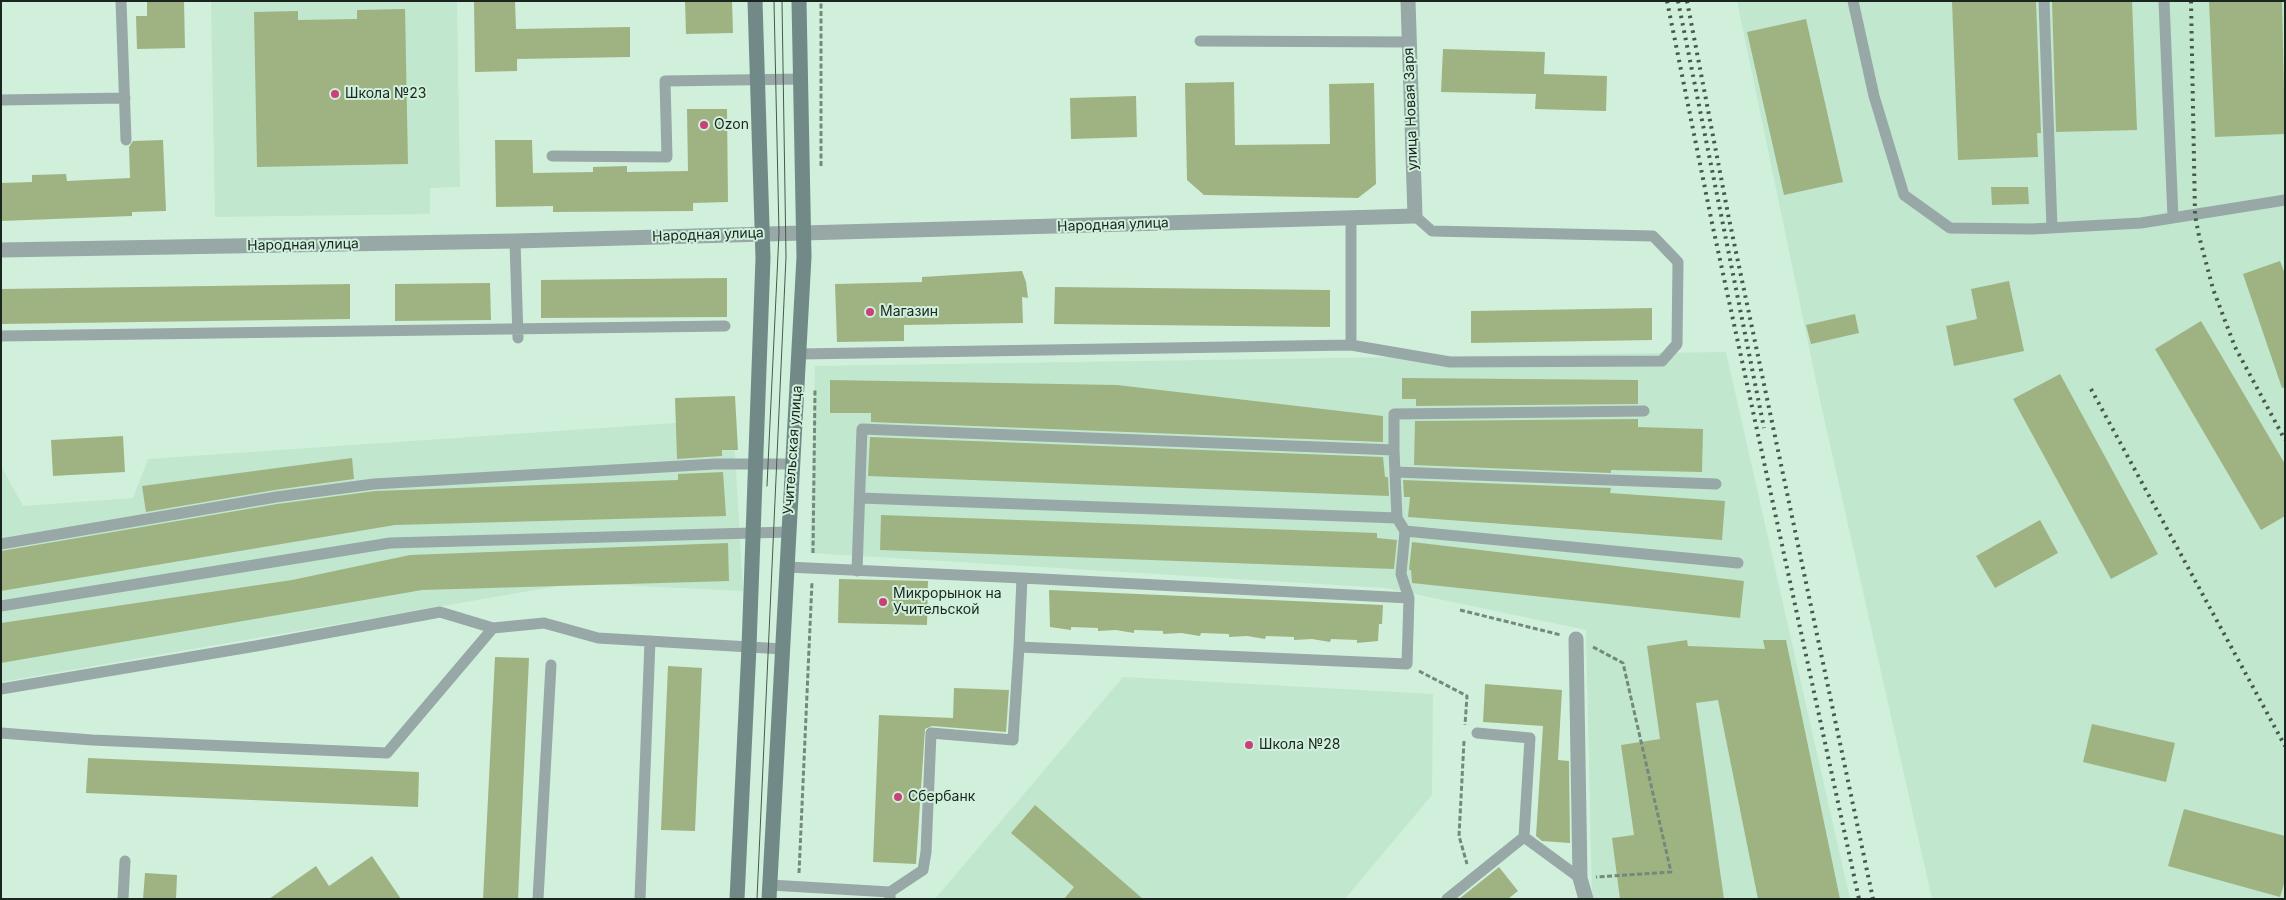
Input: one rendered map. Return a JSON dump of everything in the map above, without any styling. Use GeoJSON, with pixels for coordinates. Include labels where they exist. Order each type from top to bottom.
{"type":"FeatureCollection","features":[{"type":"Feature","properties":{"kind":"main road"},"geometry":{"type":"LineString","coordinates":[[737,899],[749,647],[762,234],[755,1]]}},
{"type":"Feature","properties":{"kind":"main road","name":"Учительская улица"},"geometry":{"type":"LineString","coordinates":[[770,892],[788,532],[800,354],[804,233],[799,1]]}},
{"type":"Feature","properties":{"kind":"street","name":"улица Новая Заря"},"geometry":{"type":"LineString","coordinates":[[1408,1],[1415,216]]}},
{"type":"Feature","properties":{"kind":"street","name":"Народная улица"},"geometry":{"type":"LineString","coordinates":[[1,250],[515,241],[1415,216]]}},
{"type":"Feature","properties":{"kind":"street"},"geometry":{"type":"LineString","coordinates":[[1576,639],[1580,878],[1586,899]]}},
{"type":"Feature","properties":{"kind":"lane"},"geometry":{"type":"LineString","coordinates":[[121,1],[126,140]]}},
{"type":"Feature","properties":{"kind":"lane"},"geometry":{"type":"LineString","coordinates":[[1853,1],[1874,96],[1904,195],[1950,228],[2052,228],[2141,223],[2285,200]]}},
{"type":"Feature","properties":{"kind":"lane"},"geometry":{"type":"LineString","coordinates":[[2044,1],[2052,228]]}},
{"type":"Feature","properties":{"kind":"lane"},"geometry":{"type":"LineString","coordinates":[[2164,1],[2173,218]]}},
{"type":"Feature","properties":{"kind":"lane"},"geometry":{"type":"LineString","coordinates":[[1200,41],[1409,42]]}},
{"type":"Feature","properties":{"kind":"lane"},"geometry":{"type":"LineString","coordinates":[[552,156],[667,157],[665,82],[801,79]]}},
{"type":"Feature","properties":{"kind":"lane"},"geometry":{"type":"LineString","coordinates":[[1,100],[124,98]]}},
{"type":"Feature","properties":{"kind":"lane"},"geometry":{"type":"LineString","coordinates":[[800,354],[1351,345],[1450,362],[1662,361],[1677,344],[1678,262],[1653,236],[1432,231],[1415,216]]}},
{"type":"Feature","properties":{"kind":"lane"},"geometry":{"type":"LineString","coordinates":[[1351,218],[1351,345]]}},
{"type":"Feature","properties":{"kind":"lane"},"geometry":{"type":"LineString","coordinates":[[515,241],[518,333]]}},
{"type":"Feature","properties":{"kind":"lane"},"geometry":{"type":"LineString","coordinates":[[1,336],[518,333],[725,326]]}},
{"type":"Feature","properties":{"kind":"lane"},"geometry":{"type":"LineString","coordinates":[[1019,647],[1406,664],[1410,598],[1401,574],[1405,531],[1397,518],[1394,414],[1644,411]]}},
{"type":"Feature","properties":{"kind":"lane"},"geometry":{"type":"LineString","coordinates":[[857,571],[862,429],[1394,450]]}},
{"type":"Feature","properties":{"kind":"lane"},"geometry":{"type":"LineString","coordinates":[[1,544],[276,497],[374,484],[715,464],[792,464]]}},
{"type":"Feature","properties":{"kind":"lane"},"geometry":{"type":"LineString","coordinates":[[1395,472],[1716,484]]}},
{"type":"Feature","properties":{"kind":"lane"},"geometry":{"type":"LineString","coordinates":[[860,498],[1397,518]]}},
{"type":"Feature","properties":{"kind":"lane"},"geometry":{"type":"LineString","coordinates":[[1405,531],[1738,563]]}},
{"type":"Feature","properties":{"kind":"lane"},"geometry":{"type":"LineString","coordinates":[[1,606],[390,543],[788,532]]}},
{"type":"Feature","properties":{"kind":"lane"},"geometry":{"type":"LineString","coordinates":[[787,567],[1410,598]]}},
{"type":"Feature","properties":{"kind":"lane"},"geometry":{"type":"LineString","coordinates":[[770,892],[798,886],[890,896],[923,870],[926,852],[931,733],[1013,740],[1022,578]]}},
{"type":"Feature","properties":{"kind":"lane"},"geometry":{"type":"LineString","coordinates":[[1,689],[256,646],[440,612],[493,628],[544,623],[598,638],[783,649]]}},
{"type":"Feature","properties":{"kind":"lane"},"geometry":{"type":"LineString","coordinates":[[1,733],[92,740],[387,753],[493,628]]}},
{"type":"Feature","properties":{"kind":"lane"},"geometry":{"type":"LineString","coordinates":[[640,899],[650,641]]}},
{"type":"Feature","properties":{"kind":"lane"},"geometry":{"type":"LineString","coordinates":[[538,899],[551,665]]}},
{"type":"Feature","properties":{"kind":"lane"},"geometry":{"type":"LineString","coordinates":[[1446,899],[1524,837],[1530,738],[1477,733]]}},
{"type":"Feature","properties":{"kind":"lane"},"geometry":{"type":"LineString","coordinates":[[1524,837],[1580,878]]}},
{"type":"Feature","properties":{"kind":"lane"},"geometry":{"type":"LineString","coordinates":[[123,899],[125,861]]}},
{"type":"Feature","properties":{"kind":"path"},"geometry":{"type":"LineString","coordinates":[[821,1],[821,175]]}},
{"type":"Feature","properties":{"kind":"path"},"geometry":{"type":"LineString","coordinates":[[798,886],[813,568],[815,382]]}},
{"type":"Feature","properties":{"kind":"path"},"geometry":{"type":"LineString","coordinates":[[1460,610],[1576,639],[1624,662],[1671,872],[1580,878]]}},
{"type":"Feature","properties":{"kind":"path"},"geometry":{"type":"LineString","coordinates":[[1406,664],[1467,696],[1459,836],[1472,879]]}},
{"type":"Feature","properties":{"kind":"shaded area","name":"Школа №23"},"geometry":{"type":"Polygon","coordinates":[[[211,1],[457,1],[460,187],[430,188],[430,214],[215,217],[211,1]]]}},
{"type":"Feature","properties":{"kind":"shaded area"},"geometry":{"type":"Polygon","coordinates":[[[1737,1],[2285,1],[2285,899],[1932,899],[1820,400],[1737,1]]]}},
{"type":"Feature","properties":{"kind":"shaded area"},"geometry":{"type":"Polygon","coordinates":[[[1726,352],[1850,899],[1592,899],[1586,630],[1386,588],[810,553],[815,366],[1726,352]]]}},
{"type":"Feature","properties":{"kind":"shaded area"},"geometry":{"type":"Polygon","coordinates":[[[733,419],[743,591],[576,583],[1,682],[1,466],[23,506],[133,498],[148,459],[733,419]]]}},
{"type":"Feature","properties":{"kind":"shaded area","name":"Школа №28"},"geometry":{"type":"Polygon","coordinates":[[[1123,677],[1433,694],[1432,795],[1345,899],[935,899],[1123,677]]]}},
{"type":"Feature","properties":{"kind":"building"},"geometry":{"type":"Polygon","coordinates":[[[147,1],[184,1],[185,48],[137,49],[136,16],[147,16],[147,1]]]}},
{"type":"Feature","properties":{"kind":"building"},"geometry":{"type":"Polygon","coordinates":[[[474,1],[515,1],[516,29],[630,27],[630,57],[517,59],[517,71],[475,72],[474,1]]]}},
{"type":"Feature","properties":{"kind":"building"},"geometry":{"type":"Polygon","coordinates":[[[685,1],[732,1],[733,33],[686,34],[685,1]]]}},
{"type":"Feature","properties":{"kind":"building"},"geometry":{"type":"Polygon","coordinates":[[[1952,1],[2036,1],[2041,133],[2037,133],[2038,157],[1958,160],[1952,1]]]}},
{"type":"Feature","properties":{"kind":"building"},"geometry":{"type":"Polygon","coordinates":[[[2052,1],[2132,1],[2137,130],[2056,132],[2052,1]]]}},
{"type":"Feature","properties":{"kind":"building"},"geometry":{"type":"Polygon","coordinates":[[[2209,1],[2282,1],[2285,134],[2215,137],[2209,1]]]}},
{"type":"Feature","properties":{"kind":"building"},"geometry":{"type":"Polygon","coordinates":[[[405,9],[408,164],[257,167],[254,12],[298,11],[298,20],[357,19],[357,10],[405,9]]]}},
{"type":"Feature","properties":{"kind":"building"},"geometry":{"type":"Polygon","coordinates":[[[1806,19],[1843,182],[1784,195],[1747,32],[1806,19]]]}},
{"type":"Feature","properties":{"kind":"building"},"geometry":{"type":"Polygon","coordinates":[[[1443,49],[1545,52],[1544,74],[1607,76],[1606,111],[1535,109],[1536,94],[1441,92],[1443,49]]]}},
{"type":"Feature","properties":{"kind":"building"},"geometry":{"type":"Polygon","coordinates":[[[1234,82],[1235,145],[1330,144],[1329,84],[1374,83],[1376,184],[1358,198],[1204,195],[1187,180],[1185,83],[1234,82]]]}},
{"type":"Feature","properties":{"kind":"building"},"geometry":{"type":"Polygon","coordinates":[[[1136,96],[1137,137],[1071,139],[1070,98],[1136,96]]]}},
{"type":"Feature","properties":{"kind":"building"},"geometry":{"type":"Polygon","coordinates":[[[687,109],[727,109],[728,202],[693,203],[693,211],[553,212],[553,206],[496,207],[495,140],[532,140],[533,173],[593,172],[593,167],[627,166],[627,172],[688,171],[687,109]]]}},
{"type":"Feature","properties":{"kind":"building"},"geometry":{"type":"Polygon","coordinates":[[[163,140],[166,211],[132,212],[132,216],[1,221],[1,183],[32,182],[32,175],[66,174],[67,181],[130,178],[129,147],[133,141],[163,140]]]}},
{"type":"Feature","properties":{"kind":"building"},"geometry":{"type":"Polygon","coordinates":[[[1991,187],[2028,187],[2029,204],[1992,205],[1991,187]]]}},
{"type":"Feature","properties":{"kind":"building"},"geometry":{"type":"Polygon","coordinates":[[[2280,261],[2285,274],[2285,387],[2282,388],[2243,274],[2280,261]]]}},
{"type":"Feature","properties":{"kind":"building"},"geometry":{"type":"Polygon","coordinates":[[[1022,271],[1026,282],[1028,298],[1022,297],[1023,323],[904,325],[904,341],[837,342],[835,284],[922,282],[922,277],[1022,271]]]}},
{"type":"Feature","properties":{"kind":"building"},"geometry":{"type":"Polygon","coordinates":[[[727,278],[727,317],[541,318],[541,280],[727,278]]]}},
{"type":"Feature","properties":{"kind":"building"},"geometry":{"type":"Polygon","coordinates":[[[2009,281],[2024,351],[1954,366],[1946,326],[1977,319],[1971,289],[2009,281]]]}},
{"type":"Feature","properties":{"kind":"building"},"geometry":{"type":"Polygon","coordinates":[[[490,283],[491,320],[395,321],[395,284],[490,283]]]}},
{"type":"Feature","properties":{"kind":"building"},"geometry":{"type":"Polygon","coordinates":[[[350,284],[350,319],[1,324],[1,289],[350,284]]]}},
{"type":"Feature","properties":{"kind":"building"},"geometry":{"type":"Polygon","coordinates":[[[1055,287],[1330,290],[1330,327],[1054,324],[1055,287]]]}},
{"type":"Feature","properties":{"kind":"building"},"geometry":{"type":"Polygon","coordinates":[[[1652,308],[1652,340],[1471,343],[1471,311],[1652,308]]]}},
{"type":"Feature","properties":{"kind":"building"},"geometry":{"type":"Polygon","coordinates":[[[1855,314],[1859,333],[1811,344],[1806,325],[1855,314]]]}},
{"type":"Feature","properties":{"kind":"building"},"geometry":{"type":"Polygon","coordinates":[[[2201,321],[2285,464],[2285,516],[2261,530],[2155,349],[2201,321]]]}},
{"type":"Feature","properties":{"kind":"building"},"geometry":{"type":"Polygon","coordinates":[[[2060,374],[2158,554],[2111,579],[2013,399],[2060,374]]]}},
{"type":"Feature","properties":{"kind":"building"},"geometry":{"type":"Polygon","coordinates":[[[1402,378],[1638,380],[1638,404],[1416,406],[1416,399],[1402,399],[1402,378]]]}},
{"type":"Feature","properties":{"kind":"building"},"geometry":{"type":"Polygon","coordinates":[[[830,380],[1117,385],[1383,416],[1383,442],[871,422],[871,413],[830,413],[830,380]]]}},
{"type":"Feature","properties":{"kind":"building"},"geometry":{"type":"Polygon","coordinates":[[[735,396],[738,450],[722,450],[722,456],[677,459],[675,398],[735,396]]]}},
{"type":"Feature","properties":{"kind":"building"},"geometry":{"type":"Polygon","coordinates":[[[1638,419],[1638,427],[1703,429],[1702,472],[1611,470],[1611,473],[1414,465],[1415,421],[1638,419]]]}},
{"type":"Feature","properties":{"kind":"building"},"geometry":{"type":"Polygon","coordinates":[[[123,436],[125,472],[53,476],[51,440],[123,436]]]}},
{"type":"Feature","properties":{"kind":"building"},"geometry":{"type":"Polygon","coordinates":[[[870,437],[1383,457],[1385,477],[1388,477],[1389,496],[868,476],[870,437]]]}},
{"type":"Feature","properties":{"kind":"building"},"geometry":{"type":"Polygon","coordinates":[[[352,458],[354,479],[275,490],[146,512],[142,486],[352,458]]]}},
{"type":"Feature","properties":{"kind":"building"},"geometry":{"type":"Polygon","coordinates":[[[723,472],[726,516],[395,525],[1,591],[1,551],[277,504],[375,491],[678,480],[678,474],[723,472]]]}},
{"type":"Feature","properties":{"kind":"building"},"geometry":{"type":"Polygon","coordinates":[[[1403,480],[1611,488],[1610,493],[1725,501],[1722,540],[1408,517],[1410,497],[1404,497],[1403,480]]]}},
{"type":"Feature","properties":{"kind":"building"},"geometry":{"type":"Polygon","coordinates":[[[881,515],[1377,533],[1377,538],[1397,540],[1394,569],[880,550],[881,515]]]}},
{"type":"Feature","properties":{"kind":"building"},"geometry":{"type":"Polygon","coordinates":[[[2040,520],[2058,553],[1995,588],[1976,556],[2040,520]]]}},
{"type":"Feature","properties":{"kind":"building"},"geometry":{"type":"Polygon","coordinates":[[[1412,542],[1744,581],[1740,618],[1412,583],[1411,570],[1409,570],[1412,542]]]}},
{"type":"Feature","properties":{"kind":"building"},"geometry":{"type":"Polygon","coordinates":[[[728,543],[729,581],[422,590],[1,663],[1,623],[292,580],[410,555],[728,543]]]}},
{"type":"Feature","properties":{"kind":"building","name":"Микрорынок на Учительской"},"geometry":{"type":"Polygon","coordinates":[[[839,579],[928,581],[927,625],[838,623],[839,579]]]}},
{"type":"Feature","properties":{"kind":"building"},"geometry":{"type":"Polygon","coordinates":[[[1049,590],[1383,605],[1382,624],[1379,624],[1378,641],[1357,643],[1357,640],[1331,639],[1330,642],[1312,639],[1294,640],[1294,637],[1266,636],[1265,639],[1247,636],[1229,637],[1229,634],[1201,633],[1200,636],[1181,633],[1163,634],[1163,631],[1134,630],[1134,633],[1116,630],[1098,631],[1098,628],[1071,627],[1071,630],[1050,627],[1049,590]]]}},
{"type":"Feature","properties":{"kind":"building"},"geometry":{"type":"Polygon","coordinates":[[[1687,640],[1688,646],[1765,649],[1763,640],[1786,640],[1840,899],[1758,899],[1718,700],[1696,703],[1724,899],[1620,899],[1612,838],[1634,835],[1621,745],[1660,739],[1647,646],[1687,640]]]}},
{"type":"Feature","properties":{"kind":"building"},"geometry":{"type":"Polygon","coordinates":[[[495,657],[529,658],[518,899],[483,899],[495,657]]]}},
{"type":"Feature","properties":{"kind":"building"},"geometry":{"type":"Polygon","coordinates":[[[668,666],[702,668],[695,831],[661,830],[668,666]]]}},
{"type":"Feature","properties":{"kind":"building"},"geometry":{"type":"Polygon","coordinates":[[[1485,684],[1562,690],[1558,760],[1569,761],[1570,843],[1542,841],[1536,836],[1543,726],[1483,722],[1485,684]]]}},
{"type":"Feature","properties":{"kind":"building"},"geometry":{"type":"Polygon","coordinates":[[[954,688],[1009,690],[1006,732],[932,726],[925,729],[916,864],[873,862],[879,715],[953,718],[954,688]]]}},
{"type":"Feature","properties":{"kind":"building"},"geometry":{"type":"Polygon","coordinates":[[[2092,724],[2175,743],[2166,782],[2083,762],[2092,724]]]}},
{"type":"Feature","properties":{"kind":"building"},"geometry":{"type":"Polygon","coordinates":[[[88,758],[419,772],[418,807],[86,793],[88,758]]]}},
{"type":"Feature","properties":{"kind":"building"},"geometry":{"type":"Polygon","coordinates":[[[1035,805],[1143,899],[1064,899],[1074,887],[1011,833],[1035,805]]]}},
{"type":"Feature","properties":{"kind":"building"},"geometry":{"type":"Polygon","coordinates":[[[2184,809],[2285,836],[2285,881],[2280,897],[2168,866],[2184,809]]]}},
{"type":"Feature","properties":{"kind":"building"},"geometry":{"type":"Polygon","coordinates":[[[372,856],[401,899],[269,899],[316,866],[329,886],[372,856]]]}},
{"type":"Feature","properties":{"kind":"building"},"geometry":{"type":"Polygon","coordinates":[[[1499,867],[1518,891],[1508,899],[1459,899],[1499,867]]]}},
{"type":"Feature","properties":{"kind":"building"},"geometry":{"type":"Polygon","coordinates":[[[145,873],[177,875],[176,899],[143,899],[145,873]]]}},
{"type":"Feature","properties":{"kind":"tram line"},"geometry":{"type":"LineString","coordinates":[[767,486],[779,233],[774,1]]}},
{"type":"Feature","properties":{"kind":"tram line"},"geometry":{"type":"LineString","coordinates":[[757,899],[786,257],[782,1]]}},
{"type":"Feature","properties":{"kind":"railway"},"geometry":{"type":"LineString","coordinates":[[1667,1],[1712,223],[1859,899]]}},
{"type":"Feature","properties":{"kind":"railway"},"geometry":{"type":"LineString","coordinates":[[1678,1],[1764,428]]}},
{"type":"Feature","properties":{"kind":"railway"},"geometry":{"type":"LineString","coordinates":[[1687,1],[1729,219],[1873,899]]}},
{"type":"Feature","properties":{"kind":"railway"},"geometry":{"type":"LineString","coordinates":[[2191,1],[2195,215],[2199,236],[2213,289],[2235,347],[2285,440]]}},
{"type":"Feature","properties":{"kind":"railway"},"geometry":{"type":"LineString","coordinates":[[2091,389],[2285,746]]}},
{"type":"Feature","properties":{"kind":"place","name":"Школа №23"},"geometry":{"type":"Point","coordinates":[335,94]}},
{"type":"Feature","properties":{"kind":"place","name":"Ozon"},"geometry":{"type":"Point","coordinates":[704,125]}},
{"type":"Feature","properties":{"kind":"place","name":"Магазин"},"geometry":{"type":"Point","coordinates":[870,312]}},
{"type":"Feature","properties":{"kind":"place","name":"Микрорынок на Учительской"},"geometry":{"type":"Point","coordinates":[883,602]}},
{"type":"Feature","properties":{"kind":"place","name":"Школа №28"},"geometry":{"type":"Point","coordinates":[1249,745]}},
{"type":"Feature","properties":{"kind":"place","name":"Сбербанк"},"geometry":{"type":"Point","coordinates":[898,797]}}]}
